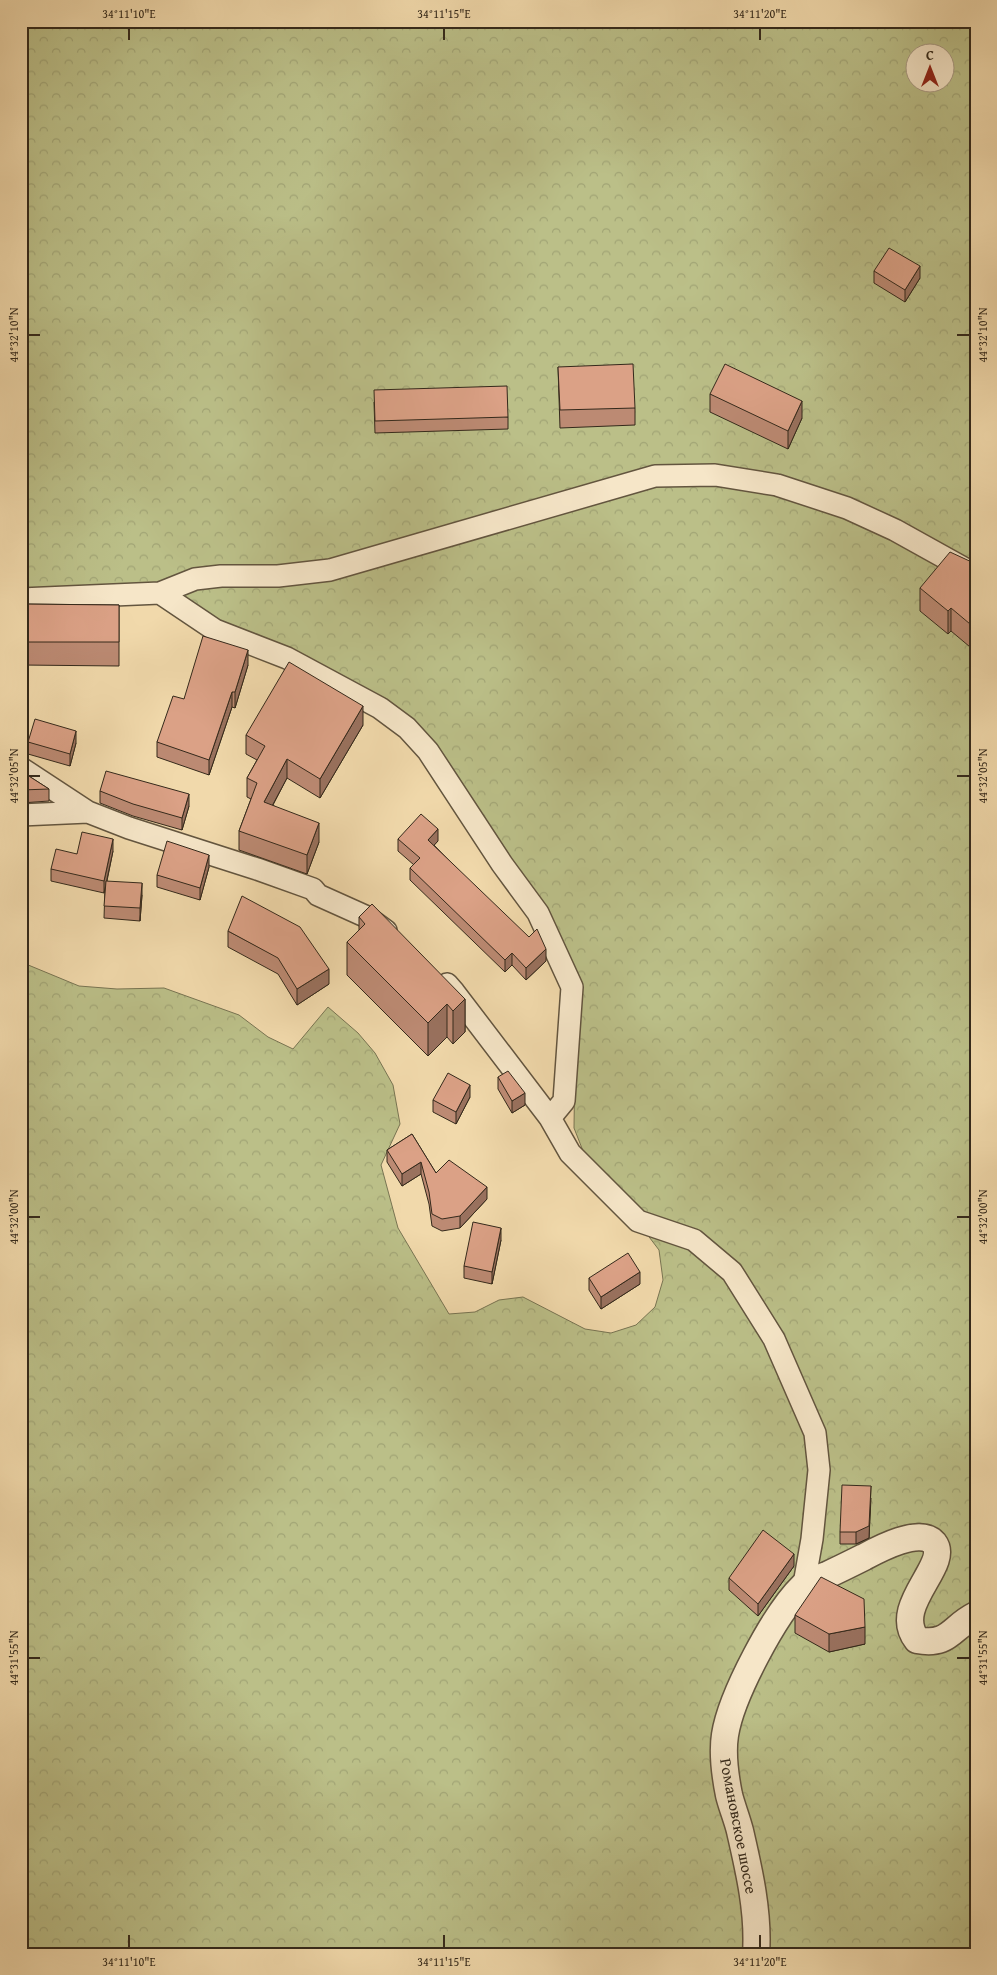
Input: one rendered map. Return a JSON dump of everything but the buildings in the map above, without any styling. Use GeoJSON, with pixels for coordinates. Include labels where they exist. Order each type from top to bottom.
{"type":"FeatureCollection","features":[{"type":"Feature","properties":{"kind":"street"},"geometry":{"type":"LineString","coordinates":[[21,599],[160,593],[195,579],[221,576],[278,576],[330,570],[655,476],[715,475],[777,485],[872,518],[976,575]]}},
{"type":"Feature","properties":{"kind":"street"},"geometry":{"type":"LineString","coordinates":[[160,593],[215,630],[287,658],[380,708],[407,728],[428,751],[502,864],[538,913],[572,987],[564,1101],[550,1118]]}},
{"type":"Feature","properties":{"kind":"street"},"geometry":{"type":"LineString","coordinates":[[21,768],[88,812],[129,828],[313,889],[318,895],[367,917],[402,943]]}},
{"type":"Feature","properties":{"kind":"street"},"geometry":{"type":"LineString","coordinates":[[21,815],[88,812]]}},
{"type":"Feature","properties":{"kind":"street"},"geometry":{"type":"LineString","coordinates":[[435,973],[454,992],[550,1118],[570,1153],[638,1221],[694,1240],[732,1272],[774,1338],[815,1432],[819,1470],[812,1539],[804,1584]]}},
{"type":"Feature","properties":{"kind":"street"},"geometry":{"type":"LineString","coordinates":[[804,1584],[828,1575],[885,1546],[917,1537],[925,1537],[936,1546],[935,1562],[917,1592],[911,1610],[911,1633],[917,1640],[934,1642],[942,1640],[976,1615]]}},
{"type":"Feature","properties":{"kind":"street","name":"Романовское шоссе"},"geometry":{"type":"LineString","coordinates":[[756,1954],[757,1933],[752,1892],[740,1829],[730,1795],[724,1759],[725,1734],[743,1681],[777,1618],[804,1584]]}},
{"type":"Feature","properties":{"kind":"green space"},"geometry":{"type":"Polygon","coordinates":[[[21,21],[976,21],[976,1954],[21,1954],[21,962],[79,986],[117,989],[164,988],[239,1015],[268,1037],[293,1049],[328,1007],[358,1033],[375,1053],[393,1085],[400,1124],[381,1165],[398,1228],[449,1314],[475,1312],[499,1300],[523,1297],[585,1329],[611,1333],[636,1325],[655,1307],[663,1280],[659,1250],[640,1225],[598,1189],[574,1128],[576,980],[421,734],[219,624],[166,589],[21,594],[21,21]]]}}]}
